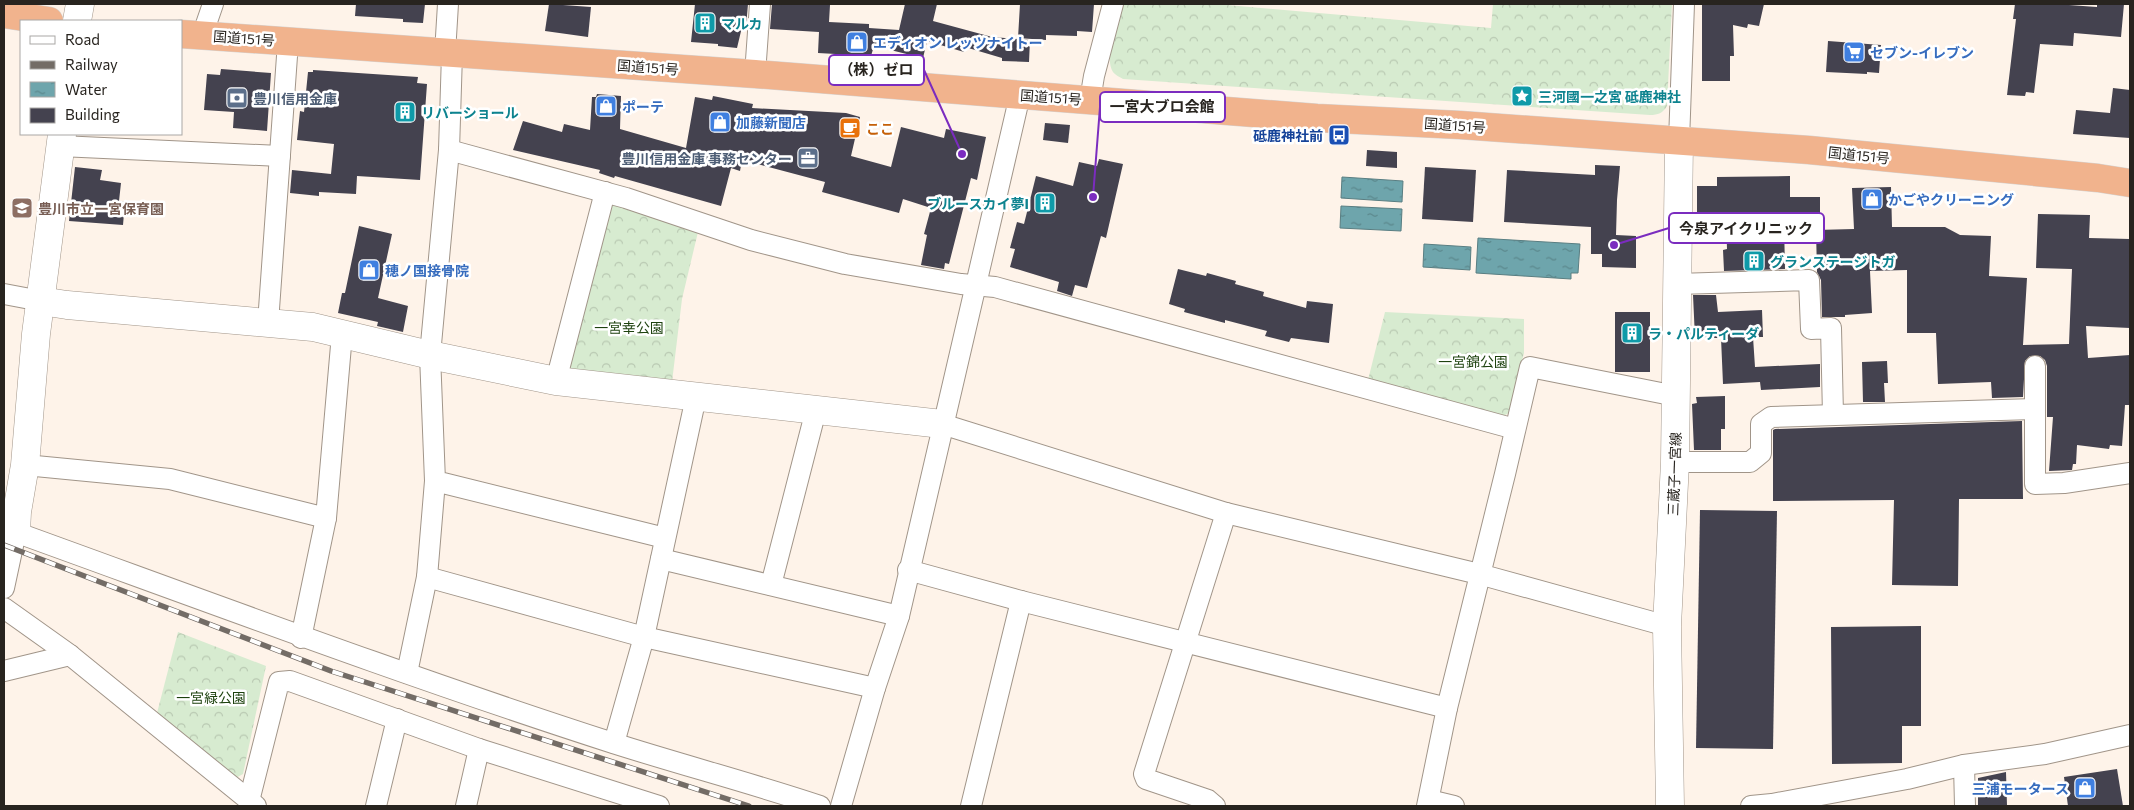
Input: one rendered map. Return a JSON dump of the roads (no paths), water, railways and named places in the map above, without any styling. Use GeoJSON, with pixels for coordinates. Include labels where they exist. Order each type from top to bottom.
{"type":"FeatureCollection","features":[{"type":"Feature","properties":{"kind":"highway"},"geometry":{"type":"LineString","coordinates":[[4,14],[43,20]]}},
{"type":"Feature","properties":{"kind":"highway","name":"国道151号"},"geometry":{"type":"LineString","coordinates":[[192,35],[754,74],[1317,118],[1460,125],[1810,150],[2098,178],[2130,183]]}},
{"type":"Feature","properties":{"kind":"street"},"geometry":{"type":"LineString","coordinates":[[77,20],[80,4]]}},
{"type":"Feature","properties":{"kind":"street"},"geometry":{"type":"LineString","coordinates":[[192,35],[213,4]]}},
{"type":"Feature","properties":{"kind":"street"},"geometry":{"type":"LineString","coordinates":[[407,673],[427,577],[435,481],[430,355],[449,150],[448,4]]}},
{"type":"Feature","properties":{"kind":"street"},"geometry":{"type":"LineString","coordinates":[[754,74],[760,4]]}},
{"type":"Feature","properties":{"kind":"street"},"geometry":{"type":"LineString","coordinates":[[1090,100],[1094,76],[1113,4]]}},
{"type":"Feature","properties":{"kind":"street"},"geometry":{"type":"LineString","coordinates":[[1679,142],[1684,4]]}},
{"type":"Feature","properties":{"kind":"street"},"geometry":{"type":"LineString","coordinates":[[268,323],[288,42]]}},
{"type":"Feature","properties":{"kind":"street"},"geometry":{"type":"LineString","coordinates":[[841,806],[875,688],[899,616],[908,570],[977,285],[1020,95]]}},
{"type":"Feature","properties":{"kind":"street"},"geometry":{"type":"LineString","coordinates":[[4,588],[10,530],[17,512],[25,465],[36,334],[61,140],[280,156]]}},
{"type":"Feature","properties":{"kind":"street","name":"三蔵子一宮線"},"geometry":{"type":"LineString","coordinates":[[1670,806],[1667,626],[1675,462],[1679,142]]}},
{"type":"Feature","properties":{"kind":"street"},"geometry":{"type":"LineString","coordinates":[[449,150],[605,192],[750,240],[845,264],[961,284],[995,287],[1516,429]]}},
{"type":"Feature","properties":{"kind":"street"},"geometry":{"type":"LineString","coordinates":[[556,381],[605,192]]}},
{"type":"Feature","properties":{"kind":"street"},"geometry":{"type":"LineString","coordinates":[[1678,284],[1810,280],[1811,329],[1831,328],[1834,415]]}},
{"type":"Feature","properties":{"kind":"street"},"geometry":{"type":"LineString","coordinates":[[4,294],[67,305],[313,328],[556,381],[942,424],[1226,513],[1479,574],[1667,626]]}},
{"type":"Feature","properties":{"kind":"street"},"geometry":{"type":"LineString","coordinates":[[302,638],[326,518],[342,334]]}},
{"type":"Feature","properties":{"kind":"street"},"geometry":{"type":"LineString","coordinates":[[2035,366],[2035,484],[2064,483],[2130,474]]}},
{"type":"Feature","properties":{"kind":"street"},"geometry":{"type":"LineString","coordinates":[[1454,806],[1428,803],[1447,708],[1530,367],[1676,396]]}},
{"type":"Feature","properties":{"kind":"street"},"geometry":{"type":"LineString","coordinates":[[614,743],[644,637],[696,396]]}},
{"type":"Feature","properties":{"kind":"street"},"geometry":{"type":"LineString","coordinates":[[1675,462],[1750,462],[1761,453],[1761,424],[1770,417],[2035,409]]}},
{"type":"Feature","properties":{"kind":"street"},"geometry":{"type":"LineString","coordinates":[[771,585],[816,410]]}},
{"type":"Feature","properties":{"kind":"street"},"geometry":{"type":"LineString","coordinates":[[25,465],[170,479],[326,518]]}},
{"type":"Feature","properties":{"kind":"street"},"geometry":{"type":"LineString","coordinates":[[435,481],[665,538]]}},
{"type":"Feature","properties":{"kind":"street"},"geometry":{"type":"LineString","coordinates":[[1215,806],[1208,800],[1146,779],[1144,774],[1226,513]]}},
{"type":"Feature","properties":{"kind":"street"},"geometry":{"type":"LineString","coordinates":[[10,530],[302,638],[614,743],[744,781],[820,806]]}},
{"type":"Feature","properties":{"kind":"street"},"geometry":{"type":"LineString","coordinates":[[661,559],[899,616]]}},
{"type":"Feature","properties":{"kind":"street"},"geometry":{"type":"LineString","coordinates":[[908,570],[1021,601],[1447,708]]}},
{"type":"Feature","properties":{"kind":"street"},"geometry":{"type":"LineString","coordinates":[[427,577],[644,637],[875,688]]}},
{"type":"Feature","properties":{"kind":"street"},"geometry":{"type":"LineString","coordinates":[[971,806],[1021,601]]}},
{"type":"Feature","properties":{"kind":"street"},"geometry":{"type":"LineString","coordinates":[[4,608],[70,655],[252,803],[279,682],[290,681],[479,749],[604,798],[659,806]]}},
{"type":"Feature","properties":{"kind":"street"},"geometry":{"type":"LineString","coordinates":[[4,671],[70,655]]}},
{"type":"Feature","properties":{"kind":"street"},"geometry":{"type":"LineString","coordinates":[[376,806],[398,719]]}},
{"type":"Feature","properties":{"kind":"street"},"geometry":{"type":"LineString","coordinates":[[1751,806],[1888,782],[1964,765],[2045,754],[2130,735]]}},
{"type":"Feature","properties":{"kind":"street"},"geometry":{"type":"LineString","coordinates":[[466,806],[479,749]]}},
{"type":"Feature","properties":{"kind":"street"},"geometry":{"type":"LineString","coordinates":[[1964,765],[1965,806]]}},
{"type":"Feature","properties":{"kind":"water"},"geometry":{"type":"Polygon","coordinates":[[[1342,177],[1403,181],[1402,202],[1341,198],[1342,177]]]}},
{"type":"Feature","properties":{"kind":"water"},"geometry":{"type":"Polygon","coordinates":[[[1341,206],[1402,209],[1401,231],[1340,228],[1341,206]]]}},
{"type":"Feature","properties":{"kind":"water"},"geometry":{"type":"Polygon","coordinates":[[[1478,238],[1580,244],[1578,273],[1571,273],[1571,279],[1476,273],[1478,238]]]}},
{"type":"Feature","properties":{"kind":"water"},"geometry":{"type":"Polygon","coordinates":[[[1424,244],[1471,247],[1470,270],[1423,267],[1424,244]]]}},
{"type":"Feature","properties":{"kind":"railway"},"geometry":{"type":"LineString","coordinates":[[4,545],[331,671],[749,806]]}},
{"type":"Feature","properties":{"kind":"place","name":"マルカ"},"geometry":{"type":"Point","coordinates":[705,23]}},
{"type":"Feature","properties":{"kind":"place","name":"エディオン レッツナイトー"},"geometry":{"type":"Point","coordinates":[857,42]}},
{"type":"Feature","properties":{"kind":"place","name":"セブン-イレブン"},"geometry":{"type":"Point","coordinates":[1854,52]}},
{"type":"Feature","properties":{"kind":"place","name":"三河國一之宮 砥鹿神社"},"geometry":{"type":"Point","coordinates":[1522,96]}},
{"type":"Feature","properties":{"kind":"place","name":"豊川信用金庫"},"geometry":{"type":"Point","coordinates":[237,98]}},
{"type":"Feature","properties":{"kind":"place","name":"ポーテ"},"geometry":{"type":"Point","coordinates":[606,106]}},
{"type":"Feature","properties":{"kind":"place","name":"リバーショール"},"geometry":{"type":"Point","coordinates":[405,112]}},
{"type":"Feature","properties":{"kind":"place","name":"加藤新聞店"},"geometry":{"type":"Point","coordinates":[720,122]}},
{"type":"Feature","properties":{"kind":"place","name":"ここ"},"geometry":{"type":"Point","coordinates":[850,128]}},
{"type":"Feature","properties":{"kind":"place","name":"砥鹿神社前"},"geometry":{"type":"Point","coordinates":[1339,135]}},
{"type":"Feature","properties":{"kind":"place","name":"（株）ゼロ"},"geometry":{"type":"Point","coordinates":[962,154]}},
{"type":"Feature","properties":{"kind":"place","name":"豊川信用金庫 事務センター"},"geometry":{"type":"Point","coordinates":[808,158]}},
{"type":"Feature","properties":{"kind":"place","name":"一宮大ブロ会館"},"geometry":{"type":"Point","coordinates":[1093,197]}},
{"type":"Feature","properties":{"kind":"place","name":"かごやクリーニング"},"geometry":{"type":"Point","coordinates":[1872,199]}},
{"type":"Feature","properties":{"kind":"place","name":"ブルースカイ夢I"},"geometry":{"type":"Point","coordinates":[1045,203]}},
{"type":"Feature","properties":{"kind":"place","name":"豊川市立一宮保育園"},"geometry":{"type":"Point","coordinates":[22,208]}},
{"type":"Feature","properties":{"kind":"place","name":"今泉アイクリニック"},"geometry":{"type":"Point","coordinates":[1614,245]}},
{"type":"Feature","properties":{"kind":"place","name":"グランステージトガ"},"geometry":{"type":"Point","coordinates":[1754,261]}},
{"type":"Feature","properties":{"kind":"place","name":"穂ノ国接骨院"},"geometry":{"type":"Point","coordinates":[369,270]}},
{"type":"Feature","properties":{"kind":"place","name":"ラ・パルティーダ"},"geometry":{"type":"Point","coordinates":[1632,333]}},
{"type":"Feature","properties":{"kind":"place","name":"三浦モータース"},"geometry":{"type":"Point","coordinates":[2085,788]}},
{"type":"Feature","properties":{"kind":"park label","name":"一宮幸公園"},"geometry":{"type":"Point","coordinates":[629,327]}},
{"type":"Feature","properties":{"kind":"park label","name":"一宮錦公園"},"geometry":{"type":"Point","coordinates":[1473,361]}},
{"type":"Feature","properties":{"kind":"park label","name":"一宮緑公園"},"geometry":{"type":"Point","coordinates":[211,697]}}]}
